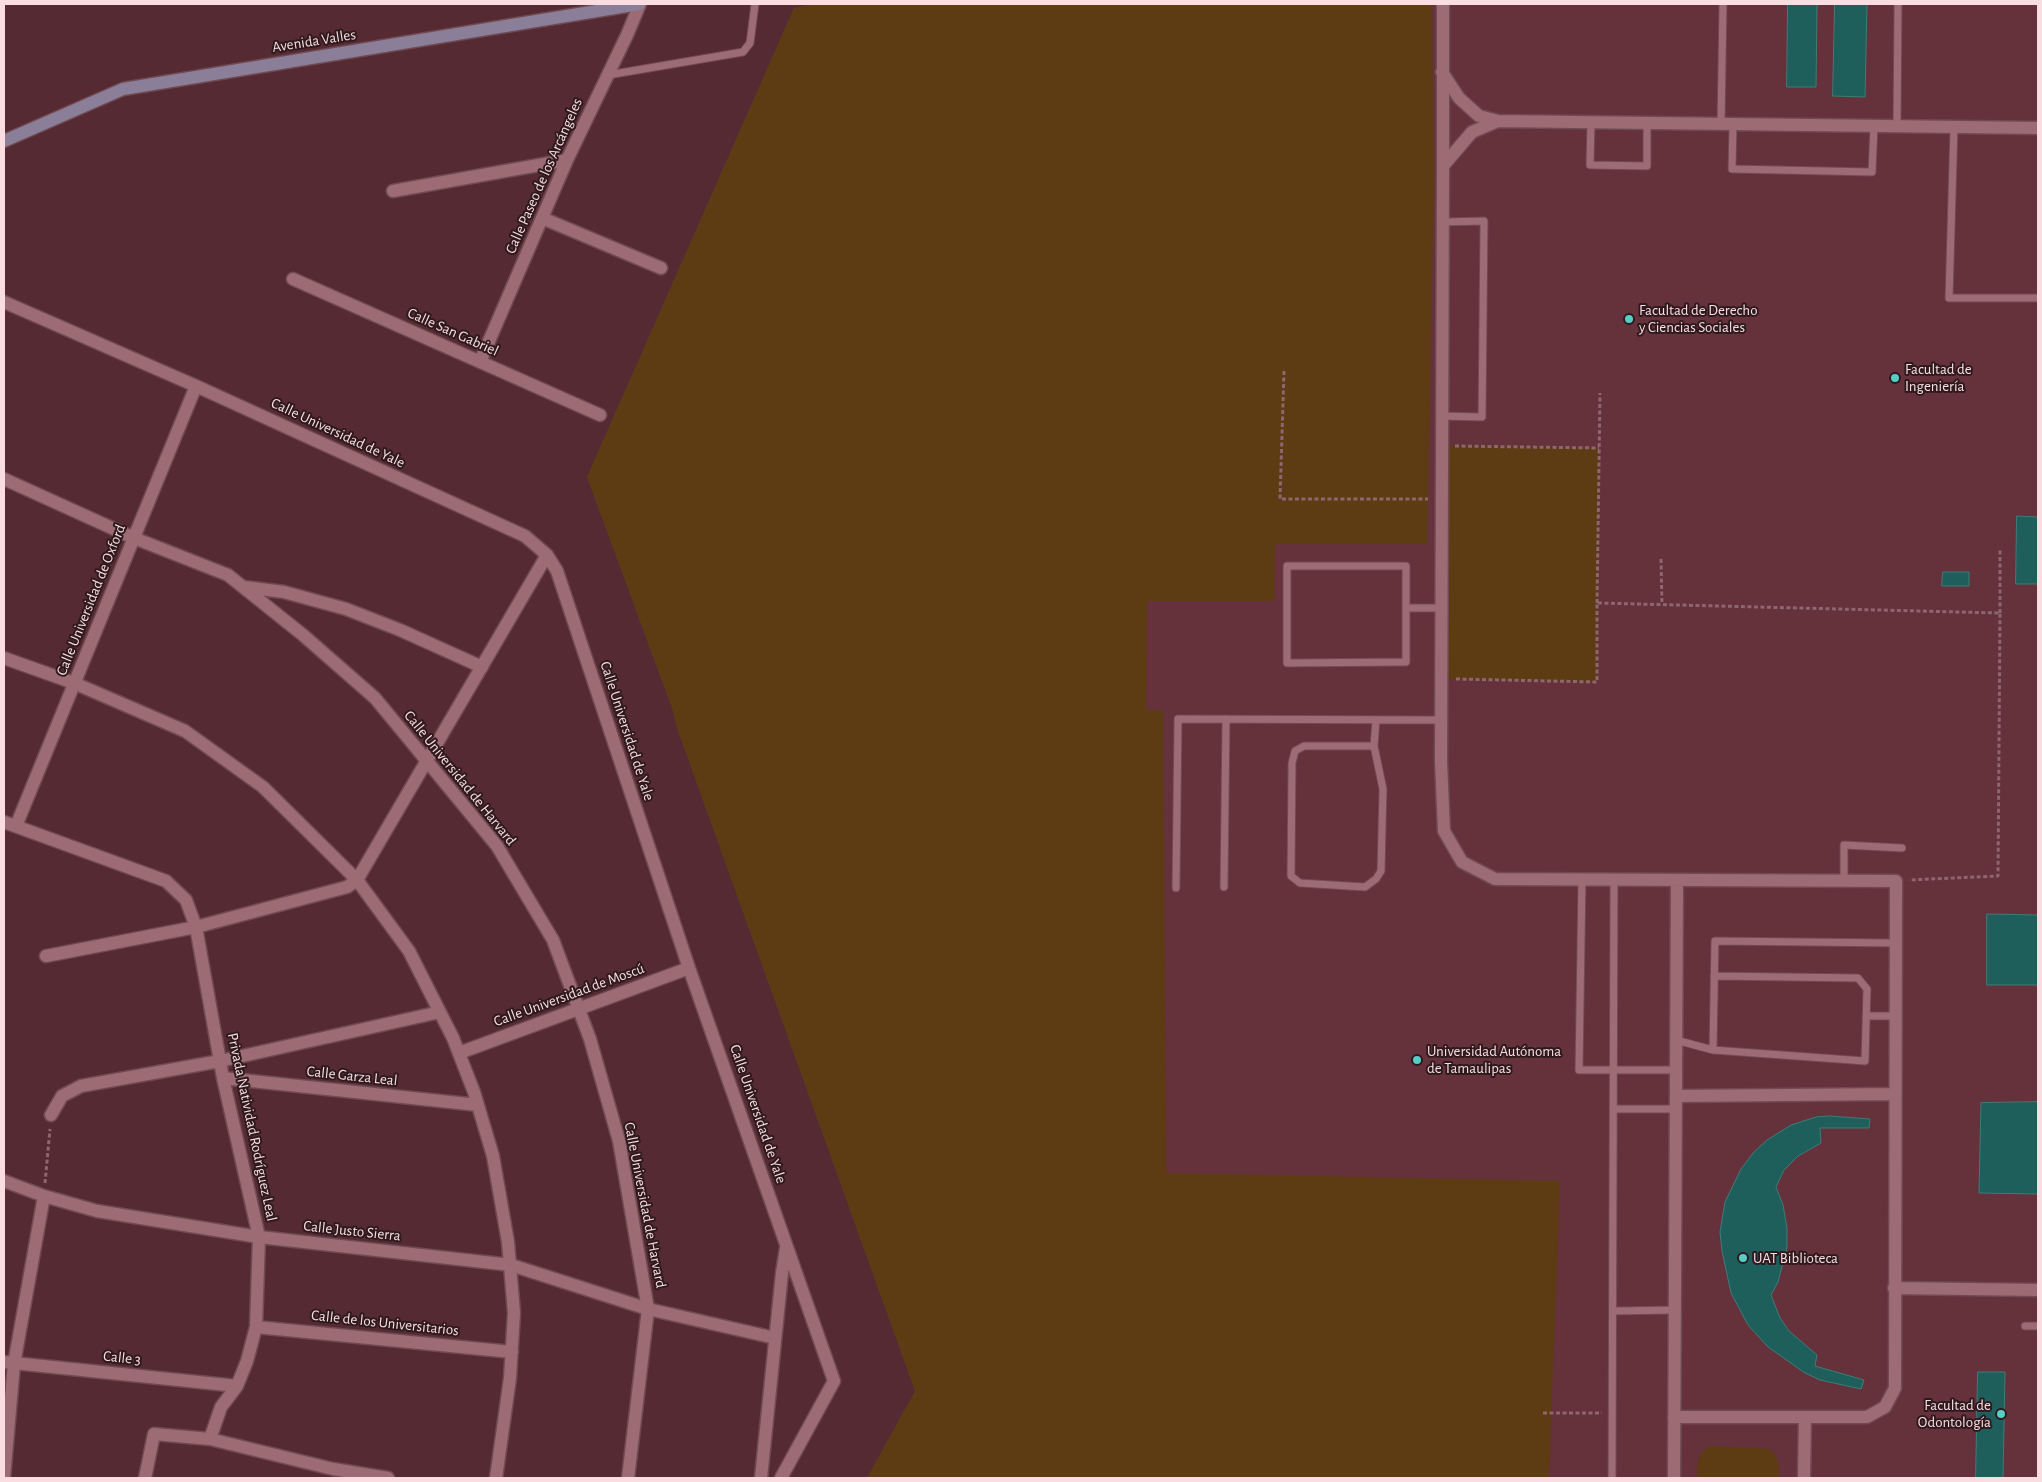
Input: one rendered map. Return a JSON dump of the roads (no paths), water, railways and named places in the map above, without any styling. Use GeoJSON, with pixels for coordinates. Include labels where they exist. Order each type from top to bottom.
{"type":"FeatureCollection","features":[{"type":"Feature","properties":{"kind":"main road","name":"Avenida Valles"},"geometry":{"type":"LineString","coordinates":[[4,140],[123,89],[639,4]]}},
{"type":"Feature","properties":{"kind":"street","name":"Calle Paseo de los Arcángeles"},"geometry":{"type":"LineString","coordinates":[[480,362],[567,160],[608,75],[639,4]]}},
{"type":"Feature","properties":{"kind":"street"},"geometry":{"type":"LineString","coordinates":[[1442,4],[1443,222],[1440,720],[1444,831],[1462,862],[1495,879],[1896,881],[1895,1388],[1885,1407],[1867,1417],[1674,1417]]}},
{"type":"Feature","properties":{"kind":"street"},"geometry":{"type":"LineString","coordinates":[[1442,72],[1465,104],[1479,116],[1498,121],[2038,128]]}},
{"type":"Feature","properties":{"kind":"street"},"geometry":{"type":"LineString","coordinates":[[1443,166],[1472,132],[1498,121]]}},
{"type":"Feature","properties":{"kind":"street"},"geometry":{"type":"LineString","coordinates":[[393,191],[567,160]]}},
{"type":"Feature","properties":{"kind":"street"},"geometry":{"type":"LineString","coordinates":[[542,218],[661,268]]}},
{"type":"Feature","properties":{"kind":"street","name":"Calle San Gabriel"},"geometry":{"type":"LineString","coordinates":[[293,279],[600,415]]}},
{"type":"Feature","properties":{"kind":"street","name":"Calle Universidad de Yale"},"geometry":{"type":"LineString","coordinates":[[4,302],[196,386],[525,536],[547,555],[557,571],[689,968],[834,1381],[781,1478]]}},
{"type":"Feature","properties":{"kind":"street","name":"Calle Universidad de Oxford"},"geometry":{"type":"LineString","coordinates":[[10,824],[74,683],[196,386]]}},
{"type":"Feature","properties":{"kind":"street","name":"Calle Universidad de Harvard"},"geometry":{"type":"LineString","coordinates":[[4,479],[134,538],[228,574],[303,635],[375,698],[426,763],[497,846],[553,940],[590,1039],[619,1141],[648,1308],[628,1478]]}},
{"type":"Feature","properties":{"kind":"street"},"geometry":{"type":"LineString","coordinates":[[46,956],[196,927],[347,887],[357,880],[547,555]]}},
{"type":"Feature","properties":{"kind":"street","name":"Calle Universidad de Harvard"},"geometry":{"type":"LineString","coordinates":[[243,587],[284,592],[346,609],[400,630],[482,667]]}},
{"type":"Feature","properties":{"kind":"street"},"geometry":{"type":"LineString","coordinates":[[4,658],[74,683],[185,731],[263,787],[357,880],[409,951],[459,1053],[478,1105],[493,1156],[508,1242],[514,1313],[510,1378],[496,1478]]}},
{"type":"Feature","properties":{"kind":"street","name":"Privada Natividad Rodríguez Leal"},"geometry":{"type":"LineString","coordinates":[[10,824],[166,880],[186,900],[196,927],[223,1078],[259,1237],[256,1327],[247,1361],[237,1386],[221,1407],[210,1439]]}},
{"type":"Feature","properties":{"kind":"street"},"geometry":{"type":"LineString","coordinates":[[1674,1478],[1677,880]]}},
{"type":"Feature","properties":{"kind":"street","name":"Calle Universidad de Moscú"},"geometry":{"type":"LineString","coordinates":[[459,1053],[689,968]]}},
{"type":"Feature","properties":{"kind":"street"},"geometry":{"type":"LineString","coordinates":[[51,1115],[62,1096],[81,1086],[220,1061],[440,1012]]}},
{"type":"Feature","properties":{"kind":"street","name":"Calle Garza Leal"},"geometry":{"type":"LineString","coordinates":[[223,1078],[478,1105]]}},
{"type":"Feature","properties":{"kind":"street"},"geometry":{"type":"LineString","coordinates":[[1676,1096],[1895,1094]]}},
{"type":"Feature","properties":{"kind":"street","name":"Calle Justo Sierra"},"geometry":{"type":"LineString","coordinates":[[4,1182],[97,1211],[259,1237],[511,1265],[648,1308],[775,1338]]}},
{"type":"Feature","properties":{"kind":"street"},"geometry":{"type":"LineString","coordinates":[[4,1478],[9,1363],[44,1196]]}},
{"type":"Feature","properties":{"kind":"street"},"geometry":{"type":"LineString","coordinates":[[761,1478],[782,1273],[787,1246]]}},
{"type":"Feature","properties":{"kind":"street"},"geometry":{"type":"LineString","coordinates":[[1894,1288],[2038,1290]]}},
{"type":"Feature","properties":{"kind":"street","name":"Calle de los Universitarios"},"geometry":{"type":"LineString","coordinates":[[256,1327],[512,1352]]}},
{"type":"Feature","properties":{"kind":"street","name":"Calle 3"},"geometry":{"type":"LineString","coordinates":[[9,1363],[237,1386]]}},
{"type":"Feature","properties":{"kind":"street"},"geometry":{"type":"LineString","coordinates":[[1804,1478],[1805,1418]]}},
{"type":"Feature","properties":{"kind":"street"},"geometry":{"type":"LineString","coordinates":[[145,1478],[154,1434],[210,1439],[331,1473],[388,1478]]}},
{"type":"Feature","properties":{"kind":"lane"},"geometry":{"type":"LineString","coordinates":[[608,75],[743,52],[750,43],[755,4]]}},
{"type":"Feature","properties":{"kind":"lane"},"geometry":{"type":"LineString","coordinates":[[1722,4],[1727,124],[1732,169],[1872,172],[1874,126]]}},
{"type":"Feature","properties":{"kind":"lane"},"geometry":{"type":"LineString","coordinates":[[1897,126],[1898,4]]}},
{"type":"Feature","properties":{"kind":"lane"},"geometry":{"type":"LineString","coordinates":[[1591,122],[1590,165],[1647,166],[1647,123]]}},
{"type":"Feature","properties":{"kind":"lane"},"geometry":{"type":"LineString","coordinates":[[1954,127],[1949,298],[2038,298]]}},
{"type":"Feature","properties":{"kind":"lane"},"geometry":{"type":"LineString","coordinates":[[1442,416],[1482,417],[1484,222],[1443,222]]}},
{"type":"Feature","properties":{"kind":"lane"},"geometry":{"type":"LineString","coordinates":[[1287,566],[1406,566],[1406,608],[1406,662],[1288,663],[1287,566]]}},
{"type":"Feature","properties":{"kind":"lane"},"geometry":{"type":"LineString","coordinates":[[1406,608],[1441,608]]}},
{"type":"Feature","properties":{"kind":"lane"},"geometry":{"type":"LineString","coordinates":[[1176,888],[1178,719],[1440,720]]}},
{"type":"Feature","properties":{"kind":"lane"},"geometry":{"type":"LineString","coordinates":[[1224,887],[1226,719]]}},
{"type":"Feature","properties":{"kind":"lane"},"geometry":{"type":"LineString","coordinates":[[1374,746],[1304,746],[1295,751],[1292,763],[1291,876],[1300,883],[1365,887],[1376,879],[1380,871],[1383,789],[1374,746],[1376,720]]}},
{"type":"Feature","properties":{"kind":"lane"},"geometry":{"type":"LineString","coordinates":[[1844,880],[1844,844],[1902,848]]}},
{"type":"Feature","properties":{"kind":"lane"},"geometry":{"type":"LineString","coordinates":[[1582,879],[1579,1070],[1676,1070]]}},
{"type":"Feature","properties":{"kind":"lane"},"geometry":{"type":"LineString","coordinates":[[1612,1478],[1614,879]]}},
{"type":"Feature","properties":{"kind":"lane"},"geometry":{"type":"LineString","coordinates":[[1713,1050],[1715,941],[1896,944]]}},
{"type":"Feature","properties":{"kind":"lane"},"geometry":{"type":"LineString","coordinates":[[1676,1040],[1713,1050],[1865,1061],[1867,989],[1858,978],[1714,976]]}},
{"type":"Feature","properties":{"kind":"lane"},"geometry":{"type":"LineString","coordinates":[[1866,1016],[1896,1016]]}},
{"type":"Feature","properties":{"kind":"lane"},"geometry":{"type":"LineString","coordinates":[[1613,1109],[1676,1109]]}},
{"type":"Feature","properties":{"kind":"lane"},"geometry":{"type":"LineString","coordinates":[[1613,1311],[1675,1310]]}},
{"type":"Feature","properties":{"kind":"lane"},"geometry":{"type":"LineString","coordinates":[[2025,1326],[2038,1326]]}},
{"type":"Feature","properties":{"kind":"place","name":"Facultad de Derecho y Ciencias Sociales"},"geometry":{"type":"Point","coordinates":[1629,319]}},
{"type":"Feature","properties":{"kind":"place","name":"Facultad de Ingeniería"},"geometry":{"type":"Point","coordinates":[1895,378]}},
{"type":"Feature","properties":{"kind":"place","name":"Universidad Autónoma de Tamaulipas"},"geometry":{"type":"Point","coordinates":[1417,1060]}},
{"type":"Feature","properties":{"kind":"place","name":"UAT Biblioteca"},"geometry":{"type":"Point","coordinates":[1743,1258]}},
{"type":"Feature","properties":{"kind":"place","name":"Facultad de Odontología"},"geometry":{"type":"Point","coordinates":[2001,1414]}}]}
